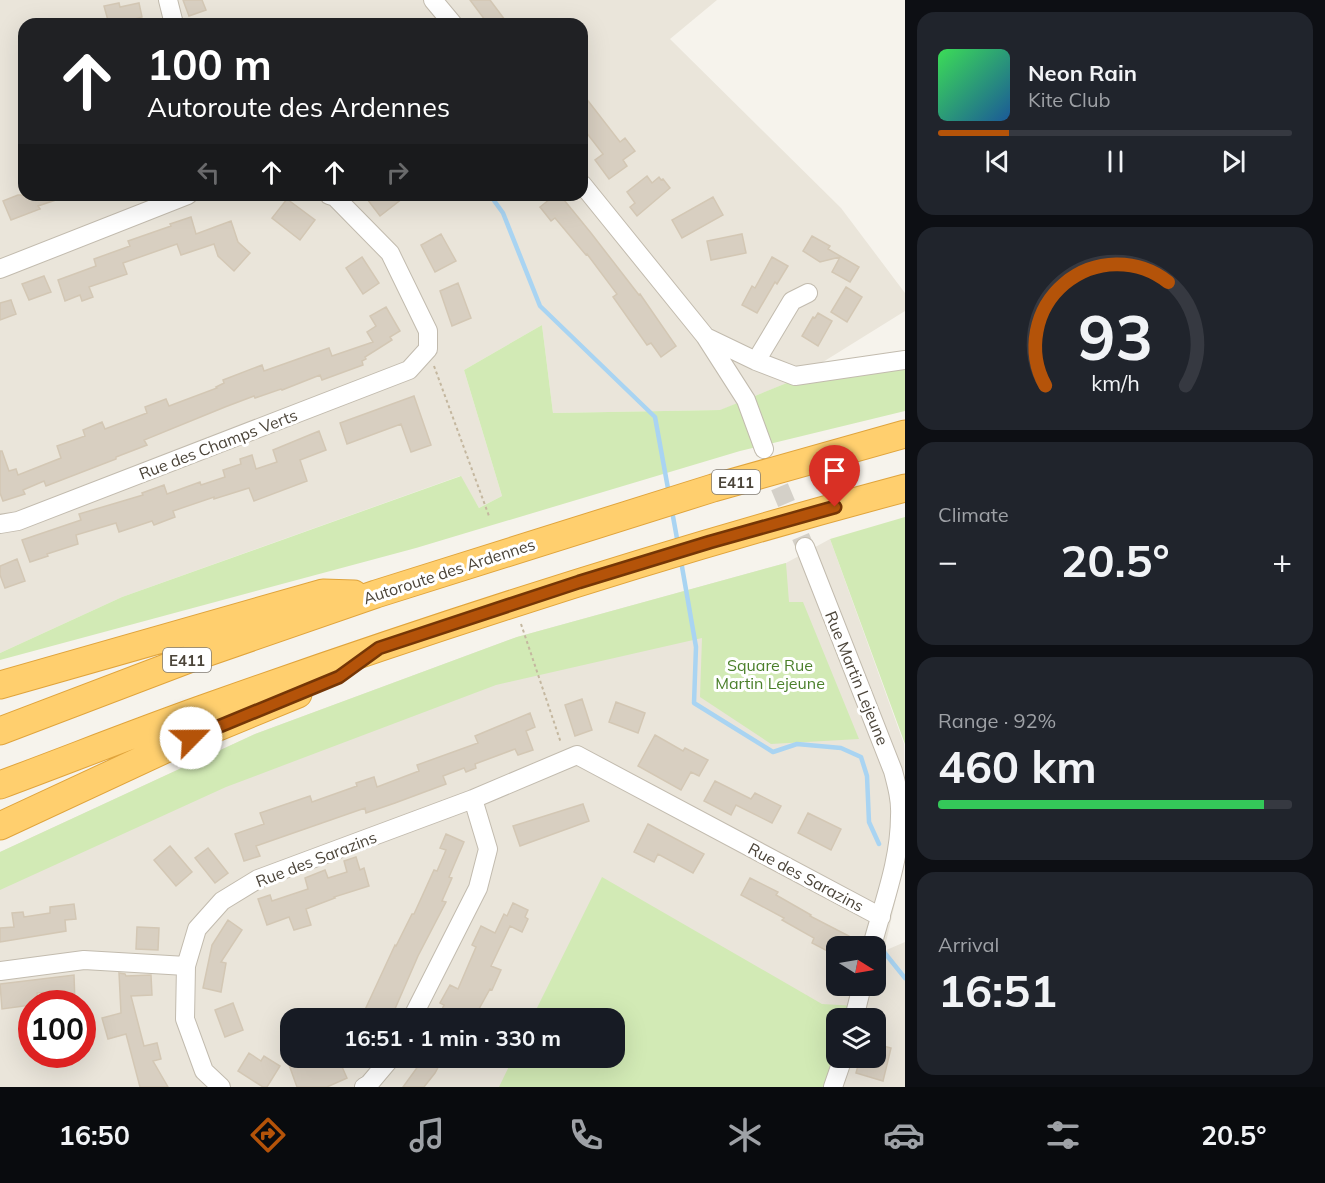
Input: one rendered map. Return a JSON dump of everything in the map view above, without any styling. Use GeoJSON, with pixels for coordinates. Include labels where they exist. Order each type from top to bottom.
{"type":"FeatureCollection","features":[{"type":"Feature","properties":{"kind":"highway","name":"Autoroute des Ardennes"},"geometry":{"type":"LineString","coordinates":[[0,731],[197,656],[376,594],[690,495],[905,434]]}},
{"type":"Feature","properties":{"kind":"highway"},"geometry":{"type":"LineString","coordinates":[[0,785],[210,706],[622,568],[905,488]]}},
{"type":"Feature","properties":{"kind":"highway"},"geometry":{"type":"LineString","coordinates":[[0,685],[323,593],[376,594]]}},
{"type":"Feature","properties":{"kind":"highway"},"geometry":{"type":"LineString","coordinates":[[0,826],[172,746],[339,677],[379,648]]}},
{"type":"Feature","properties":{"kind":"street"},"geometry":{"type":"LineString","coordinates":[[168,0],[172,18]]}},
{"type":"Feature","properties":{"kind":"street"},"geometry":{"type":"LineString","coordinates":[[433,0],[448,18]]}},
{"type":"Feature","properties":{"kind":"street"},"geometry":{"type":"LineString","coordinates":[[588,191],[705,336],[746,400],[764,449]]}},
{"type":"Feature","properties":{"kind":"street"},"geometry":{"type":"LineString","coordinates":[[0,269],[173,201]]}},
{"type":"Feature","properties":{"kind":"street"},"geometry":{"type":"LineString","coordinates":[[339,201],[390,253],[428,331],[428,349]]}},
{"type":"Feature","properties":{"kind":"street"},"geometry":{"type":"LineString","coordinates":[[756,361],[792,301],[808,293]]}},
{"type":"Feature","properties":{"kind":"street"},"geometry":{"type":"LineString","coordinates":[[705,336],[756,361],[795,376],[905,360]]}},
{"type":"Feature","properties":{"kind":"street","name":"Rue des Champs Verts"},"geometry":{"type":"LineString","coordinates":[[0,524],[18,521],[409,370],[428,349]]}},
{"type":"Feature","properties":{"kind":"street","name":"Rue Martin Lejeune"},"geometry":{"type":"LineString","coordinates":[[805,547],[893,771],[899,799],[899,838],[875,936]]}},
{"type":"Feature","properties":{"kind":"street","name":"Rue des Sarazins"},"geometry":{"type":"LineString","coordinates":[[221,1087],[204,1071],[185,1018],[186,966],[196,928],[222,901],[258,879],[473,799],[577,754],[881,917]]}},
{"type":"Feature","properties":{"kind":"street"},"geometry":{"type":"LineString","coordinates":[[416,1008],[478,888],[488,849],[473,799]]}},
{"type":"Feature","properties":{"kind":"street"},"geometry":{"type":"LineString","coordinates":[[0,971],[84,960],[186,966]]}},
{"type":"Feature","properties":{"kind":"street"},"geometry":{"type":"LineString","coordinates":[[364,1087],[383,1068]]}},
{"type":"Feature","properties":{"kind":"street"},"geometry":{"type":"LineString","coordinates":[[833,1087],[840,1068]]}},
{"type":"Feature","properties":{"kind":"path"},"geometry":{"type":"LineString","coordinates":[[428,349],[489,516]]}},
{"type":"Feature","properties":{"kind":"path"},"geometry":{"type":"LineString","coordinates":[[520,624],[567,759]]}},
{"type":"Feature","properties":{"kind":"shaded area"},"geometry":{"type":"Polygon","coordinates":[[[0,0],[717,0],[670,39],[841,208],[905,293],[905,311],[794,380],[721,410],[553,413],[542,325],[464,370],[502,496],[479,508],[460,476],[122,597],[0,653],[0,0]]]}},
{"type":"Feature","properties":{"kind":"shaded area"},"geometry":{"type":"Polygon","coordinates":[[[830,539],[904,744],[905,859],[886,942],[886,936],[826,936],[826,996],[886,996],[886,950],[905,942],[905,1087],[0,1087],[0,852],[255,734],[517,637],[786,563],[830,539]]]}},
{"type":"Feature","properties":{"kind":"green space"},"geometry":{"type":"Polygon","coordinates":[[[542,325],[553,413],[720,410],[794,380],[905,360],[905,411],[740,451],[416,548],[0,660],[0,653],[122,597],[461,476],[479,508],[502,496],[464,370],[542,325]]]}},
{"type":"Feature","properties":{"kind":"green space"},"geometry":{"type":"Polygon","coordinates":[[[905,517],[905,744],[830,539],[905,517]]]}},
{"type":"Feature","properties":{"kind":"green space","name":"Square Rue Martin Lejeune"},"geometry":{"type":"Polygon","coordinates":[[[786,563],[789,602],[803,602],[859,739],[771,744],[700,697],[702,638],[496,685],[226,787],[0,890],[0,852],[255,734],[517,637],[786,563]]]}},
{"type":"Feature","properties":{"kind":"green space"},"geometry":{"type":"Polygon","coordinates":[[[602,877],[822,1004],[857,1006],[856,1008],[826,1008],[826,1068],[836,1068],[833,1087],[499,1087],[508,1068],[625,1068],[625,1008],[537,1008],[602,877]]]}},
{"type":"Feature","properties":{"kind":"building"},"geometry":{"type":"Polygon","coordinates":[[[183,0],[202,0],[206,10],[189,16],[183,0]]]}},
{"type":"Feature","properties":{"kind":"building"},"geometry":{"type":"Polygon","coordinates":[[[470,0],[490,0],[504,18],[484,18],[470,0]]]}},
{"type":"Feature","properties":{"kind":"building"},"geometry":{"type":"Polygon","coordinates":[[[119,3],[120,7],[139,3],[142,17],[107,18],[104,6],[119,3]]]}},
{"type":"Feature","properties":{"kind":"building"},"geometry":{"type":"Polygon","coordinates":[[[588,101],[620,142],[625,138],[635,151],[623,160],[627,166],[609,179],[595,160],[603,154],[588,135],[588,101]]]}},
{"type":"Feature","properties":{"kind":"building"},"geometry":{"type":"Polygon","coordinates":[[[647,176],[652,183],[659,177],[663,179],[670,188],[637,216],[630,207],[635,203],[627,192],[647,176]]]}},
{"type":"Feature","properties":{"kind":"building"},"geometry":{"type":"Polygon","coordinates":[[[18,195],[18,201],[53,201],[38,206],[40,209],[11,220],[3,201],[18,195]]]}},
{"type":"Feature","properties":{"kind":"building"},"geometry":{"type":"Polygon","coordinates":[[[713,197],[723,215],[682,238],[672,220],[713,197]]]}},
{"type":"Feature","properties":{"kind":"building"},"geometry":{"type":"Polygon","coordinates":[[[285,201],[290,201],[315,220],[300,240],[272,218],[285,201]]]}},
{"type":"Feature","properties":{"kind":"building"},"geometry":{"type":"Polygon","coordinates":[[[369,201],[399,201],[380,216],[369,201]]]}},
{"type":"Feature","properties":{"kind":"building"},"geometry":{"type":"Polygon","coordinates":[[[548,201],[565,201],[640,294],[676,346],[661,357],[651,343],[647,345],[613,297],[617,294],[587,254],[555,218],[551,221],[540,207],[548,201]]]}},
{"type":"Feature","properties":{"kind":"building"},"geometry":{"type":"Polygon","coordinates":[[[191,217],[196,234],[231,221],[238,242],[250,253],[234,271],[218,256],[214,244],[181,255],[177,244],[123,263],[127,274],[89,287],[93,297],[82,301],[80,295],[65,301],[58,280],[96,266],[94,259],[130,246],[128,241],[191,217]]]}},
{"type":"Feature","properties":{"kind":"building"},"geometry":{"type":"Polygon","coordinates":[[[441,234],[456,261],[435,272],[421,245],[441,234]]]}},
{"type":"Feature","properties":{"kind":"building"},"geometry":{"type":"Polygon","coordinates":[[[742,234],[746,253],[711,260],[707,241],[742,234]]]}},
{"type":"Feature","properties":{"kind":"building"},"geometry":{"type":"Polygon","coordinates":[[[812,236],[830,246],[828,249],[859,267],[850,282],[832,272],[840,257],[820,262],[803,251],[812,236]]]}},
{"type":"Feature","properties":{"kind":"building"},"geometry":{"type":"Polygon","coordinates":[[[362,257],[379,283],[363,294],[346,268],[362,257]]]}},
{"type":"Feature","properties":{"kind":"building"},"geometry":{"type":"Polygon","coordinates":[[[772,257],[788,266],[777,284],[775,282],[757,313],[742,305],[752,286],[755,288],[772,257]]]}},
{"type":"Feature","properties":{"kind":"building"},"geometry":{"type":"Polygon","coordinates":[[[44,276],[51,292],[29,300],[22,284],[44,276]]]}},
{"type":"Feature","properties":{"kind":"building"},"geometry":{"type":"Polygon","coordinates":[[[458,283],[471,318],[452,326],[440,291],[458,283]]]}},
{"type":"Feature","properties":{"kind":"building"},"geometry":{"type":"Polygon","coordinates":[[[846,287],[862,297],[847,322],[831,312],[846,287]]]}},
{"type":"Feature","properties":{"kind":"building"},"geometry":{"type":"Polygon","coordinates":[[[11,300],[16,314],[0,320],[0,303],[11,300]]]}},
{"type":"Feature","properties":{"kind":"building"},"geometry":{"type":"Polygon","coordinates":[[[386,307],[400,331],[390,337],[392,340],[365,357],[366,359],[362,361],[363,365],[322,380],[320,375],[282,390],[255,398],[254,396],[144,440],[147,445],[116,457],[116,459],[46,486],[44,481],[23,490],[25,494],[3,501],[0,493],[0,451],[2,451],[9,471],[16,469],[18,475],[61,458],[57,446],[85,436],[83,430],[102,422],[105,429],[147,413],[145,407],[166,399],[169,406],[217,388],[224,383],[223,380],[262,365],[264,371],[329,348],[332,356],[373,342],[367,332],[376,326],[370,316],[386,307]]]}},
{"type":"Feature","properties":{"kind":"building"},"geometry":{"type":"Polygon","coordinates":[[[818,313],[832,321],[818,346],[802,336],[813,317],[815,318],[818,313]]]}},
{"type":"Feature","properties":{"kind":"building"},"geometry":{"type":"Polygon","coordinates":[[[414,396],[431,445],[411,452],[401,424],[347,444],[340,423],[414,396]]]}},
{"type":"Feature","properties":{"kind":"building"},"geometry":{"type":"Polygon","coordinates":[[[319,431],[326,450],[300,460],[307,481],[254,501],[249,488],[214,499],[214,497],[173,511],[175,517],[154,525],[152,521],[119,532],[116,523],[76,535],[78,544],[30,562],[22,540],[81,520],[79,514],[143,495],[142,493],[164,485],[167,494],[200,482],[201,485],[225,477],[223,470],[241,464],[240,459],[252,455],[256,469],[277,462],[273,450],[319,431]]]}},
{"type":"Feature","properties":{"kind":"building"},"geometry":{"type":"Polygon","coordinates":[[[17,559],[25,581],[5,588],[0,575],[0,566],[17,559]]]}},
{"type":"Feature","properties":{"kind":"building"},"geometry":{"type":"Polygon","coordinates":[[[582,699],[592,730],[575,736],[565,705],[582,699]]]}},
{"type":"Feature","properties":{"kind":"building"},"geometry":{"type":"Polygon","coordinates":[[[616,702],[645,713],[638,733],[609,722],[616,702]]]}},
{"type":"Feature","properties":{"kind":"building"},"geometry":{"type":"Polygon","coordinates":[[[530,713],[535,727],[526,731],[533,750],[518,755],[515,749],[475,764],[476,768],[466,772],[464,768],[443,776],[446,784],[366,813],[365,808],[256,846],[260,856],[244,861],[235,834],[264,824],[260,813],[310,796],[312,802],[357,786],[356,783],[374,777],[377,787],[419,771],[417,765],[478,743],[475,736],[530,713]]]}},
{"type":"Feature","properties":{"kind":"building"},"geometry":{"type":"Polygon","coordinates":[[[655,735],[683,751],[685,748],[708,760],[699,776],[691,772],[681,790],[638,766],[655,735]]]}},
{"type":"Feature","properties":{"kind":"building"},"geometry":{"type":"Polygon","coordinates":[[[715,781],[751,799],[755,793],[781,806],[772,823],[736,805],[731,815],[704,801],[715,781]]]}},
{"type":"Feature","properties":{"kind":"building"},"geometry":{"type":"Polygon","coordinates":[[[583,804],[589,821],[520,846],[513,826],[583,804]]]}},
{"type":"Feature","properties":{"kind":"building"},"geometry":{"type":"Polygon","coordinates":[[[808,813],[841,829],[831,850],[798,833],[808,813]]]}},
{"type":"Feature","properties":{"kind":"building"},"geometry":{"type":"Polygon","coordinates":[[[648,824],[704,854],[693,873],[658,854],[654,862],[634,852],[648,824]]]}},
{"type":"Feature","properties":{"kind":"building"},"geometry":{"type":"Polygon","coordinates":[[[446,834],[464,842],[449,877],[452,878],[442,901],[446,902],[418,956],[395,1008],[366,1008],[395,945],[414,914],[434,870],[437,871],[446,850],[440,848],[446,834]]]}},
{"type":"Feature","properties":{"kind":"building"},"geometry":{"type":"Polygon","coordinates":[[[170,846],[192,872],[176,886],[154,860],[170,846]]]}},
{"type":"Feature","properties":{"kind":"building"},"geometry":{"type":"Polygon","coordinates":[[[208,848],[228,873],[215,883],[195,858],[208,848]]]}},
{"type":"Feature","properties":{"kind":"building"},"geometry":{"type":"Polygon","coordinates":[[[356,857],[360,870],[364,868],[369,886],[306,909],[311,925],[294,930],[289,917],[267,925],[258,899],[270,895],[272,901],[308,889],[305,878],[325,870],[328,878],[347,872],[344,861],[356,857]]]}},
{"type":"Feature","properties":{"kind":"building"},"geometry":{"type":"Polygon","coordinates":[[[750,878],[778,892],[776,895],[810,916],[849,936],[826,936],[826,950],[812,943],[814,938],[782,920],[784,918],[741,895],[750,878]]]}},
{"type":"Feature","properties":{"kind":"building"},"geometry":{"type":"Polygon","coordinates":[[[513,903],[528,910],[525,917],[528,919],[522,932],[510,926],[491,966],[501,970],[492,990],[490,989],[480,1008],[443,1008],[444,1005],[440,1003],[450,985],[458,989],[476,947],[472,945],[481,926],[495,933],[504,914],[507,916],[513,903]]]}},
{"type":"Feature","properties":{"kind":"building"},"geometry":{"type":"Polygon","coordinates":[[[74,904],[76,919],[65,920],[66,931],[0,942],[0,928],[14,927],[12,913],[23,912],[24,917],[50,913],[50,907],[74,904]]]}},
{"type":"Feature","properties":{"kind":"building"},"geometry":{"type":"Polygon","coordinates":[[[228,920],[242,930],[221,962],[226,963],[221,992],[203,988],[212,945],[228,920]]]}},
{"type":"Feature","properties":{"kind":"building"},"geometry":{"type":"Polygon","coordinates":[[[137,927],[159,928],[158,950],[136,949],[137,927]]]}},
{"type":"Feature","properties":{"kind":"building"},"geometry":{"type":"Polygon","coordinates":[[[119,973],[126,976],[151,975],[152,995],[131,996],[144,1046],[157,1043],[161,1059],[153,1061],[168,1087],[140,1087],[126,1034],[108,1039],[102,1018],[121,1013],[119,973]]]}},
{"type":"Feature","properties":{"kind":"building"},"geometry":{"type":"Polygon","coordinates":[[[74,975],[75,990],[18,990],[18,1007],[2,1009],[0,984],[74,975]]]}},
{"type":"Feature","properties":{"kind":"building"},"geometry":{"type":"Polygon","coordinates":[[[233,1003],[243,1030],[225,1037],[215,1010],[233,1003]]]}},
{"type":"Feature","properties":{"kind":"building"},"geometry":{"type":"Polygon","coordinates":[[[886,1047],[891,1048],[883,1081],[856,1073],[857,1068],[886,1068],[886,1047]]]}},
{"type":"Feature","properties":{"kind":"building"},"geometry":{"type":"Polygon","coordinates":[[[249,1053],[261,1061],[264,1056],[280,1066],[267,1087],[263,1087],[238,1071],[249,1053]]]}},
{"type":"Feature","properties":{"kind":"building"},"geometry":{"type":"Polygon","coordinates":[[[290,1068],[342,1068],[347,1078],[327,1087],[297,1087],[290,1068]]]}},
{"type":"Feature","properties":{"kind":"building"},"geometry":{"type":"Polygon","coordinates":[[[417,1068],[438,1068],[424,1087],[403,1087],[417,1068]]]}},
{"type":"Feature","properties":{"kind":"waterway"},"geometry":{"type":"LineString","coordinates":[[494,201],[503,213],[540,306],[655,417],[669,494]]}},
{"type":"Feature","properties":{"kind":"waterway"},"geometry":{"type":"LineString","coordinates":[[672,511],[678,544]]}},
{"type":"Feature","properties":{"kind":"waterway"},"geometry":{"type":"LineString","coordinates":[[681,561],[696,647],[694,703],[773,752],[797,744],[841,748],[861,757],[867,776],[869,822],[879,844]]}},
{"type":"Feature","properties":{"kind":"waterway"},"geometry":{"type":"LineString","coordinates":[[886,954],[905,978]]}},
{"type":"Feature","properties":{"kind":"tunnel"},"geometry":{"type":"LineString","coordinates":[[769,462],[805,547]]}},
{"type":"Feature","properties":{"kind":"route"},"geometry":{"type":"LineString","coordinates":[[191,738],[339,677],[379,648],[579,582],[835,507]]}}]}
